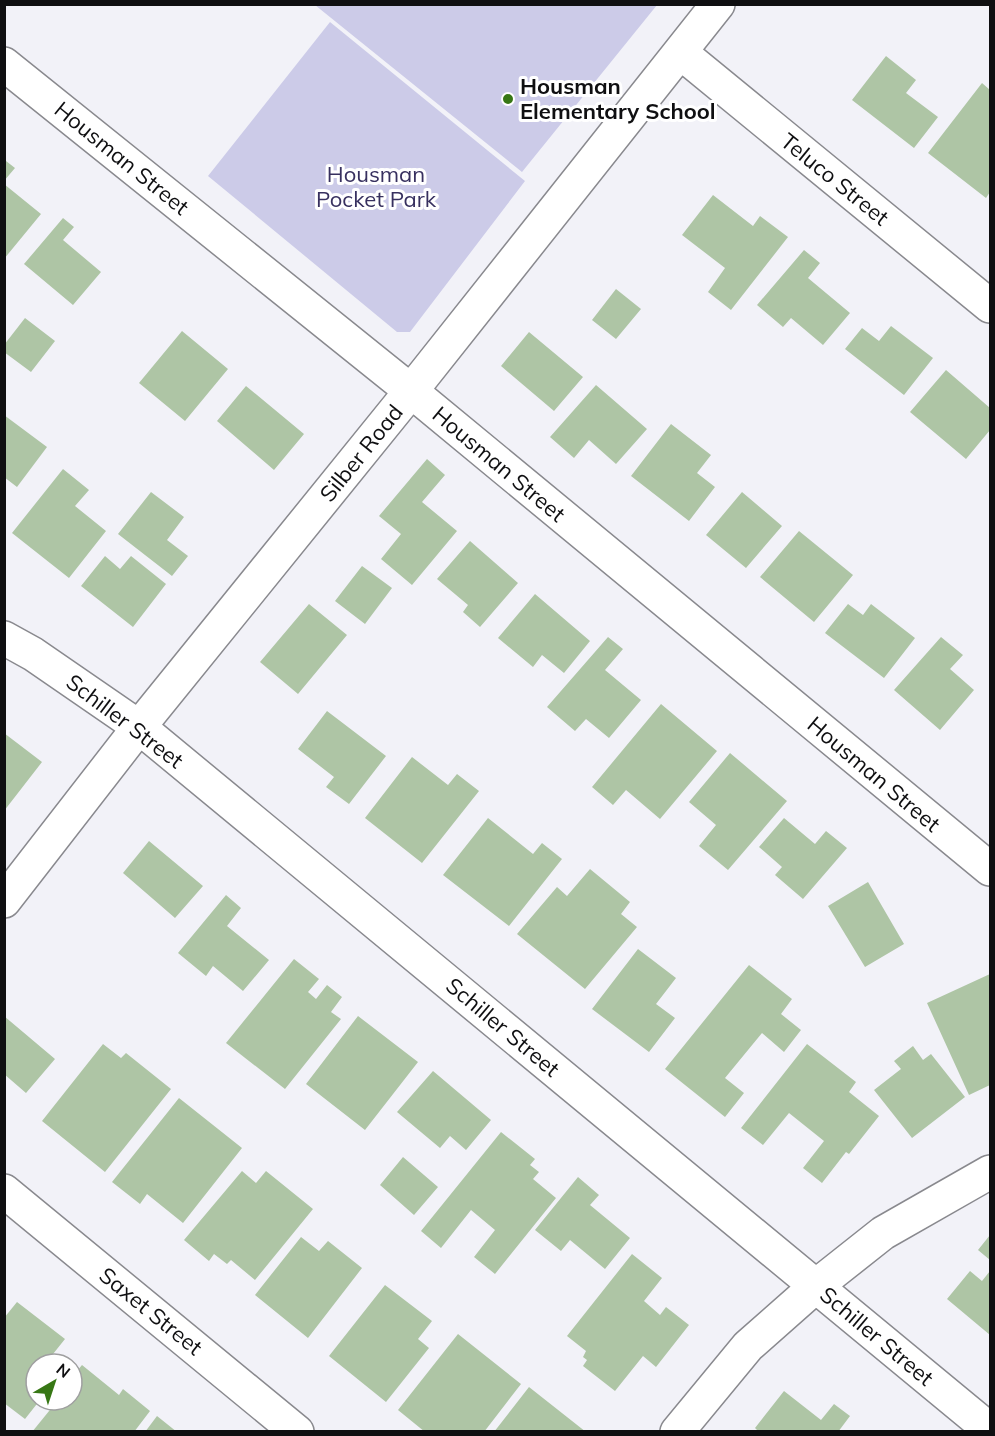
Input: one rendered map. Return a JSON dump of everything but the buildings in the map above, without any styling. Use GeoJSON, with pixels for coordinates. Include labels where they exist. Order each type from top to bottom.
{"type":"FeatureCollection","features":[{"type":"Feature","properties":{"kind":"street","name":"Silber Road"},"geometry":{"type":"LineString","coordinates":[[4,901],[139,727],[411,391],[718,4]]}},
{"type":"Feature","properties":{"kind":"street","name":"Teluco Street"},"geometry":{"type":"LineString","coordinates":[[680,52],[990,306]]}},
{"type":"Feature","properties":{"kind":"street","name":"Housman Street"},"geometry":{"type":"LineString","coordinates":[[4,64],[411,391],[990,869]]}},
{"type":"Feature","properties":{"kind":"street","name":"Schiller Street"},"geometry":{"type":"LineString","coordinates":[[4,638],[33,654],[139,727],[990,1430]]}},
{"type":"Feature","properties":{"kind":"street"},"geometry":{"type":"LineString","coordinates":[[677,1431],[748,1346],[816,1286],[883,1233],[990,1172]]}},
{"type":"Feature","properties":{"kind":"street","name":"Saxet Street"},"geometry":{"type":"LineString","coordinates":[[4,1191],[297,1431]]}},
{"type":"Feature","properties":{"kind":"green space"},"geometry":{"type":"Polygon","coordinates":[[[315,5],[657,5],[522,172],[315,5]]]}},
{"type":"Feature","properties":{"kind":"green space","name":"Housman Pocket Park"},"geometry":{"type":"Polygon","coordinates":[[[330,22],[525,181],[410,332],[397,332],[208,176],[330,22]]]}},
{"type":"Feature","properties":{"kind":"place","name":"Housman Elementary School"},"geometry":{"type":"Point","coordinates":[508,99]}}]}
